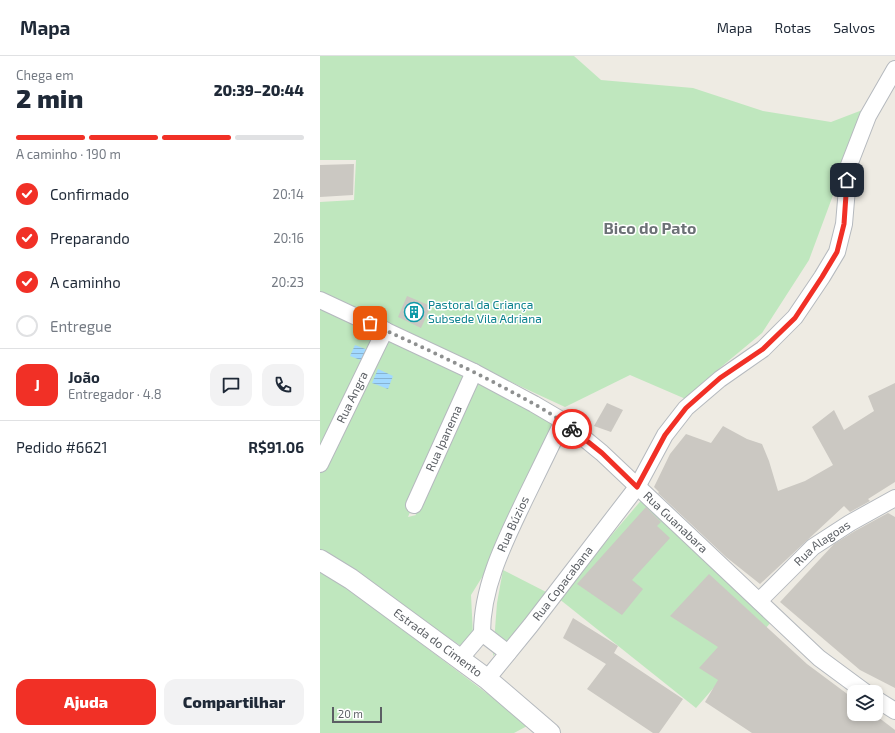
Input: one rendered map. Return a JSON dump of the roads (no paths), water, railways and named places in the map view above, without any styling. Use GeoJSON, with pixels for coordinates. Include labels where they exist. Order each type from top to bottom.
{"type":"FeatureCollection","features":[{"type":"Feature","properties":{"kind":"street"},"geometry":{"type":"LineString","coordinates":[[637,487],[665,435],[686,408],[720,378],[763,349],[795,318],[822,277],[837,252],[844,224],[849,165],[868,116],[895,69]]}},
{"type":"Feature","properties":{"kind":"street","name":"Rua Guanabara"},"geometry":{"type":"LineString","coordinates":[[320,300],[474,372],[563,421],[602,453],[819,658],[856,685]]}},
{"type":"Feature","properties":{"kind":"street","name":"Rua Angra"},"geometry":{"type":"LineString","coordinates":[[320,464],[385,330]]}},
{"type":"Feature","properties":{"kind":"street","name":"Rua Ipanema"},"geometry":{"type":"LineString","coordinates":[[414,505],[474,372]]}},
{"type":"Feature","properties":{"kind":"street","name":"Rua Búzios"},"geometry":{"type":"LineString","coordinates":[[482,633],[485,600],[492,576],[509,533],[563,421]]}},
{"type":"Feature","properties":{"kind":"street","name":"Rua Copacabana"},"geometry":{"type":"LineString","coordinates":[[487,679],[637,487]]}},
{"type":"Feature","properties":{"kind":"street","name":"Rua Alagoas"},"geometry":{"type":"LineString","coordinates":[[759,601],[813,547],[850,523],[895,498]]}},
{"type":"Feature","properties":{"kind":"street","name":"Estrada do Cimento"},"geometry":{"type":"LineString","coordinates":[[320,560],[351,579],[487,679],[550,733]]}},
{"type":"Feature","properties":{"kind":"street"},"geometry":{"type":"LineString","coordinates":[[460,659],[482,633],[508,653]]}},
{"type":"Feature","properties":{"kind":"street"},"geometry":{"type":"LineString","coordinates":[[883,703],[895,711]]}},
{"type":"Feature","properties":{"kind":"water"},"geometry":{"type":"Polygon","coordinates":[[[355,345],[368,350],[363,361],[350,356],[355,345]]]}},
{"type":"Feature","properties":{"kind":"water"},"geometry":{"type":"Polygon","coordinates":[[[378,369],[393,376],[388,389],[372,383],[378,369]]]}},
{"type":"Feature","properties":{"kind":"place","name":"Pastoral da Criança Subsede Vila Adriana"},"geometry":{"type":"Point","coordinates":[414,312]}},
{"type":"Feature","properties":{"kind":"district","name":"Bico do Pato"},"geometry":{"type":"Point","coordinates":[650,228]}}]}
